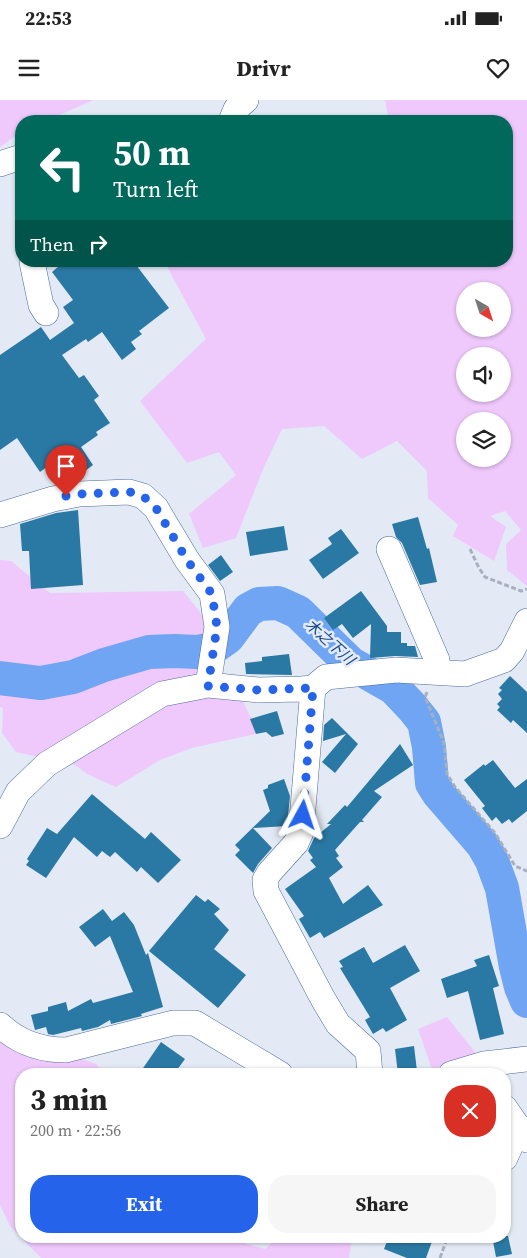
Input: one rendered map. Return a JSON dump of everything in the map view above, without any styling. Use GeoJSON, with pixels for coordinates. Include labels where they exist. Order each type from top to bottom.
{"type":"FeatureCollection","features":[{"type":"Feature","properties":{"kind":"street"},"geometry":{"type":"LineString","coordinates":[[233,115],[236,109],[246,100]]}},
{"type":"Feature","properties":{"kind":"street"},"geometry":{"type":"LineString","coordinates":[[0,164],[15,159]]}},
{"type":"Feature","properties":{"kind":"street"},"geometry":{"type":"LineString","coordinates":[[33,267],[41,305],[46,313]]}},
{"type":"Feature","properties":{"kind":"street"},"geometry":{"type":"LineString","coordinates":[[0,515],[53,499],[79,494],[130,492],[143,496],[156,508],[187,560],[212,594],[217,627],[209,681]]}},
{"type":"Feature","properties":{"kind":"street"},"geometry":{"type":"LineString","coordinates":[[389,549],[437,660],[435,672]]}},
{"type":"Feature","properties":{"kind":"street"},"geometry":{"type":"LineString","coordinates":[[0,826],[18,792],[47,764],[162,694],[209,681],[258,690],[313,688],[326,677],[396,670],[465,674],[504,660],[512,651],[527,621]]}},
{"type":"Feature","properties":{"kind":"street"},"geometry":{"type":"LineString","coordinates":[[313,688],[301,832],[296,842],[264,880],[266,891],[338,1024],[368,1051],[369,1068]]}},
{"type":"Feature","properties":{"kind":"street"},"geometry":{"type":"LineString","coordinates":[[0,1025],[10,1034],[33,1045],[49,1050],[66,1050],[173,1024],[195,1023],[270,1068]]}},
{"type":"Feature","properties":{"kind":"street"},"geometry":{"type":"LineString","coordinates":[[472,1068],[484,1064],[527,1059]]}},
{"type":"Feature","properties":{"kind":"street"},"geometry":{"type":"LineString","coordinates":[[511,1142],[517,1125]]}},
{"type":"Feature","properties":{"kind":"path"},"geometry":{"type":"LineString","coordinates":[[470,549],[478,568],[486,577],[520,591],[527,589]]}},
{"type":"Feature","properties":{"kind":"path"},"geometry":{"type":"LineString","coordinates":[[435,672],[425,697],[444,743],[447,774],[455,787],[495,833],[515,866],[527,871]]}},
{"type":"Feature","properties":{"kind":"path"},"geometry":{"type":"LineString","coordinates":[[440,1258],[446,1243]]}},
{"type":"Feature","properties":{"kind":"shaded area"},"geometry":{"type":"Polygon","coordinates":[[[0,100],[94,100],[59,115],[15,115],[15,136],[0,147],[0,100]]]}},
{"type":"Feature","properties":{"kind":"shaded area"},"geometry":{"type":"Polygon","coordinates":[[[385,100],[527,100],[527,586],[507,570],[506,544],[521,530],[505,511],[490,516],[506,527],[494,561],[453,536],[458,525],[428,498],[427,471],[397,441],[362,459],[324,426],[282,429],[263,469],[236,538],[203,548],[189,514],[236,475],[219,452],[187,463],[140,401],[206,339],[167,267],[513,267],[513,115],[388,115],[385,100]]]}},
{"type":"Feature","properties":{"kind":"shaded area"},"geometry":{"type":"Polygon","coordinates":[[[0,560],[11,561],[50,593],[183,591],[216,632],[208,680],[242,700],[259,733],[192,748],[160,760],[116,787],[87,774],[75,765],[16,752],[2,733],[3,708],[0,707],[0,560]]]}},
{"type":"Feature","properties":{"kind":"shaded area"},"geometry":{"type":"Polygon","coordinates":[[[447,1017],[478,1056],[432,1068],[418,1029],[447,1017]]]}},
{"type":"Feature","properties":{"kind":"shaded area"},"geometry":{"type":"Polygon","coordinates":[[[0,1035],[12,1045],[44,1061],[74,1056],[96,1064],[100,1068],[15,1068],[15,1231],[10,1226],[0,1205],[0,1035]]]}},
{"type":"Feature","properties":{"kind":"shaded area"},"geometry":{"type":"Polygon","coordinates":[[[26,1243],[244,1243],[265,1249],[271,1243],[351,1243],[349,1258],[41,1258],[26,1243]]]}},
{"type":"Feature","properties":{"kind":"building"},"geometry":{"type":"Polygon","coordinates":[[[58,267],[138,267],[169,308],[139,331],[142,334],[131,342],[136,349],[122,360],[102,332],[88,342],[86,339],[62,355],[79,378],[84,375],[99,396],[94,400],[110,423],[96,432],[98,435],[81,447],[93,465],[81,474],[73,462],[63,472],[54,472],[48,466],[40,472],[17,438],[0,450],[0,355],[41,327],[50,340],[74,323],[63,307],[73,300],[52,272],[58,267]]]}},
{"type":"Feature","properties":{"kind":"building"},"geometry":{"type":"Polygon","coordinates":[[[78,510],[83,585],[31,589],[29,551],[22,551],[20,524],[56,513],[78,510]]]}},
{"type":"Feature","properties":{"kind":"building"},"geometry":{"type":"Polygon","coordinates":[[[418,517],[427,549],[429,548],[437,582],[420,585],[402,543],[396,537],[392,524],[418,517]]]}},
{"type":"Feature","properties":{"kind":"building"},"geometry":{"type":"Polygon","coordinates":[[[284,526],[288,550],[250,556],[246,532],[284,526]]]}},
{"type":"Feature","properties":{"kind":"building"},"geometry":{"type":"Polygon","coordinates":[[[341,529],[359,553],[323,579],[309,560],[332,544],[328,538],[341,529]]]}},
{"type":"Feature","properties":{"kind":"building"},"geometry":{"type":"Polygon","coordinates":[[[221,555],[233,572],[220,581],[208,565],[221,555]]]}},
{"type":"Feature","properties":{"kind":"building"},"geometry":{"type":"Polygon","coordinates":[[[361,591],[387,626],[387,632],[401,632],[401,643],[407,643],[407,646],[415,646],[418,657],[370,658],[371,624],[353,638],[342,624],[333,630],[324,618],[361,591]]]}},
{"type":"Feature","properties":{"kind":"building"},"geometry":{"type":"Polygon","coordinates":[[[289,654],[292,675],[246,674],[245,663],[262,661],[262,657],[289,654]]]}},
{"type":"Feature","properties":{"kind":"building"},"geometry":{"type":"Polygon","coordinates":[[[510,676],[527,692],[527,733],[513,720],[511,723],[497,710],[500,707],[497,704],[502,699],[498,694],[502,690],[499,688],[510,676]]]}},
{"type":"Feature","properties":{"kind":"building"},"geometry":{"type":"Polygon","coordinates":[[[277,711],[284,734],[272,737],[266,732],[256,734],[250,719],[277,711]]]}},
{"type":"Feature","properties":{"kind":"building"},"geometry":{"type":"Polygon","coordinates":[[[332,718],[358,744],[335,773],[322,762],[346,734],[323,741],[324,725],[332,718]]]}},
{"type":"Feature","properties":{"kind":"building"},"geometry":{"type":"Polygon","coordinates":[[[400,744],[413,765],[374,791],[382,797],[362,820],[364,822],[360,822],[335,850],[339,856],[336,858],[343,867],[329,878],[343,904],[368,885],[383,905],[324,938],[320,932],[310,938],[299,919],[304,916],[285,889],[316,867],[310,860],[313,858],[308,851],[314,838],[331,824],[327,824],[345,805],[347,807],[400,744]]]}},
{"type":"Feature","properties":{"kind":"building"},"geometry":{"type":"Polygon","coordinates":[[[493,760],[515,788],[527,779],[527,811],[512,823],[509,819],[502,824],[496,817],[492,821],[482,808],[485,806],[464,780],[484,764],[485,766],[493,760]]]}},
{"type":"Feature","properties":{"kind":"building"},"geometry":{"type":"Polygon","coordinates":[[[284,779],[290,796],[287,826],[253,828],[272,848],[253,873],[235,855],[240,850],[235,845],[270,811],[263,790],[268,788],[268,785],[284,779]]]}},
{"type":"Feature","properties":{"kind":"building"},"geometry":{"type":"Polygon","coordinates":[[[92,794],[145,839],[151,832],[181,860],[158,883],[141,867],[137,872],[115,852],[110,857],[102,851],[97,857],[74,837],[46,878],[26,865],[29,861],[27,859],[47,828],[57,834],[92,794]]]}},
{"type":"Feature","properties":{"kind":"building"},"geometry":{"type":"Polygon","coordinates":[[[196,895],[205,902],[208,899],[220,909],[214,914],[229,930],[214,949],[246,975],[218,1008],[149,951],[196,895]]]}},
{"type":"Feature","properties":{"kind":"building"},"geometry":{"type":"Polygon","coordinates":[[[103,909],[112,921],[124,912],[134,925],[146,955],[148,953],[163,1007],[141,1014],[142,1016],[111,1024],[110,1020],[98,1027],[82,1031],[81,1028],[53,1035],[48,1034],[46,1027],[35,1030],[31,1015],[48,1011],[48,1007],[66,1002],[68,1011],[91,999],[93,1003],[133,992],[110,936],[95,947],[79,927],[103,909]]]}},
{"type":"Feature","properties":{"kind":"building"},"geometry":{"type":"Polygon","coordinates":[[[405,945],[420,971],[390,988],[407,1020],[386,1032],[383,1028],[373,1034],[365,1020],[370,1017],[340,968],[343,967],[339,961],[364,947],[373,963],[405,945]]]}},
{"type":"Feature","properties":{"kind":"building"},"geometry":{"type":"Polygon","coordinates":[[[489,955],[499,986],[493,988],[504,1034],[480,1040],[468,991],[447,998],[441,979],[477,966],[474,960],[489,955]]]}},
{"type":"Feature","properties":{"kind":"building"},"geometry":{"type":"Polygon","coordinates":[[[161,1042],[185,1059],[178,1068],[143,1068],[161,1042]]]}},
{"type":"Feature","properties":{"kind":"building"},"geometry":{"type":"Polygon","coordinates":[[[414,1046],[417,1068],[397,1068],[395,1049],[414,1046]]]}},
{"type":"Feature","properties":{"kind":"building"},"geometry":{"type":"Polygon","coordinates":[[[386,1243],[431,1243],[426,1258],[407,1258],[384,1249],[386,1243]]]}},
{"type":"Feature","properties":{"kind":"building"},"geometry":{"type":"Polygon","coordinates":[[[493,1243],[510,1243],[512,1254],[496,1257],[493,1243]]]}},
{"type":"Feature","properties":{"kind":"waterway","name":"木之下川"},"geometry":{"type":"LineString","coordinates":[[0,678],[41,683],[73,677],[104,665],[149,652],[197,652],[211,649],[228,637],[248,610],[259,604],[278,603],[298,612],[350,663],[394,688],[424,722],[429,747],[432,783],[439,794],[483,845],[492,861],[502,888],[516,967],[527,1001]]}},
{"type":"Feature","properties":{"kind":"route"},"geometry":{"type":"LineString","coordinates":[[66,496],[130,492],[143,496],[156,508],[187,560],[212,594],[217,627],[208,686],[258,690],[313,688],[303,815]]}}]}
